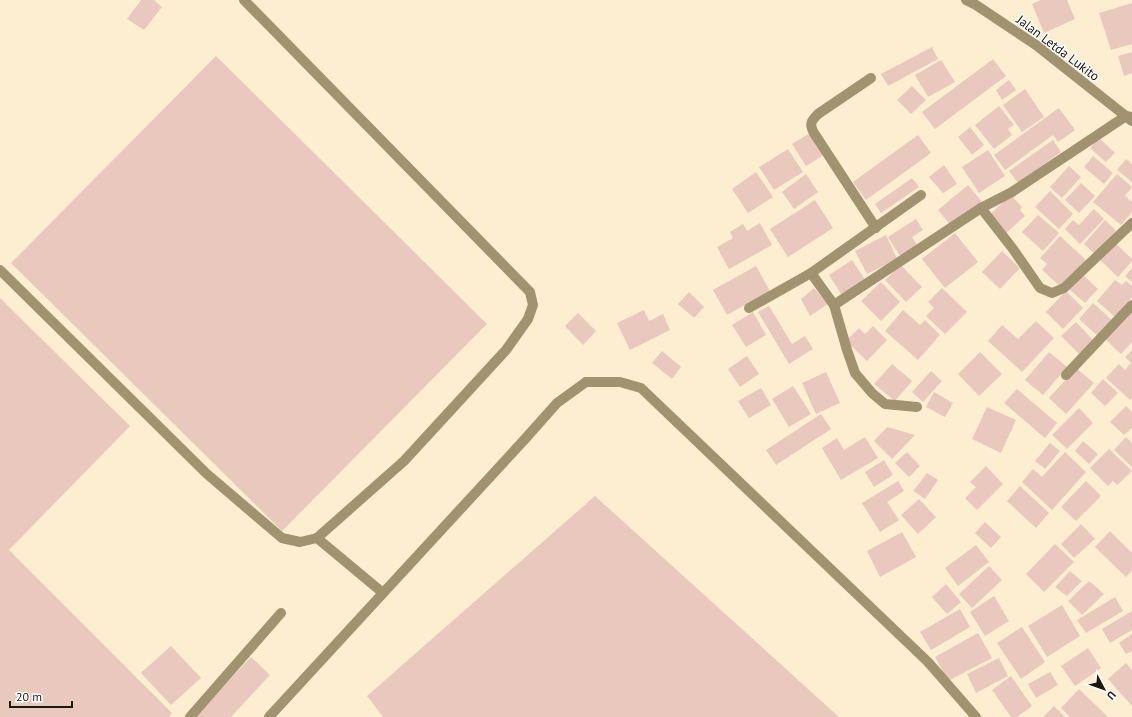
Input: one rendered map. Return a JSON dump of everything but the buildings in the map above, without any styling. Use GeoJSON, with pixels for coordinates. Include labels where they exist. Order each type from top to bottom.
{"type":"FeatureCollection","features":[{"type":"Feature","properties":{"kind":"street"},"geometry":{"type":"LineString","coordinates":[[0,270],[207,474],[282,538],[300,542],[317,538],[404,461],[506,350],[528,319],[533,305],[530,292],[244,0]]}},
{"type":"Feature","properties":{"kind":"street","name":"Jalan Letda Lukito"},"geometry":{"type":"LineString","coordinates":[[966,0],[976,5],[1036,45],[1130,118]]}},
{"type":"Feature","properties":{"kind":"street"},"geometry":{"type":"LineString","coordinates":[[871,78],[818,114],[812,119],[810,127],[876,228]]}},
{"type":"Feature","properties":{"kind":"street"},"geometry":{"type":"LineString","coordinates":[[834,305],[981,208],[1012,192],[1130,118]]}},
{"type":"Feature","properties":{"kind":"street"},"geometry":{"type":"LineString","coordinates":[[750,308],[810,273],[921,195]]}},
{"type":"Feature","properties":{"kind":"street"},"geometry":{"type":"LineString","coordinates":[[981,208],[1013,249],[1040,288],[1052,293],[1064,288],[1132,223]]}},
{"type":"Feature","properties":{"kind":"street"},"geometry":{"type":"LineString","coordinates":[[810,273],[834,305],[854,373],[872,393],[885,404],[917,407]]}},
{"type":"Feature","properties":{"kind":"street"},"geometry":{"type":"LineString","coordinates":[[1066,375],[1132,305]]}},
{"type":"Feature","properties":{"kind":"street"},"geometry":{"type":"LineString","coordinates":[[269,717],[557,403],[586,382],[620,382],[641,388],[928,662],[976,717]]}},
{"type":"Feature","properties":{"kind":"street"},"geometry":{"type":"LineString","coordinates":[[317,538],[383,593]]}},
{"type":"Feature","properties":{"kind":"street"},"geometry":{"type":"LineString","coordinates":[[190,717],[281,613]]}}]}
